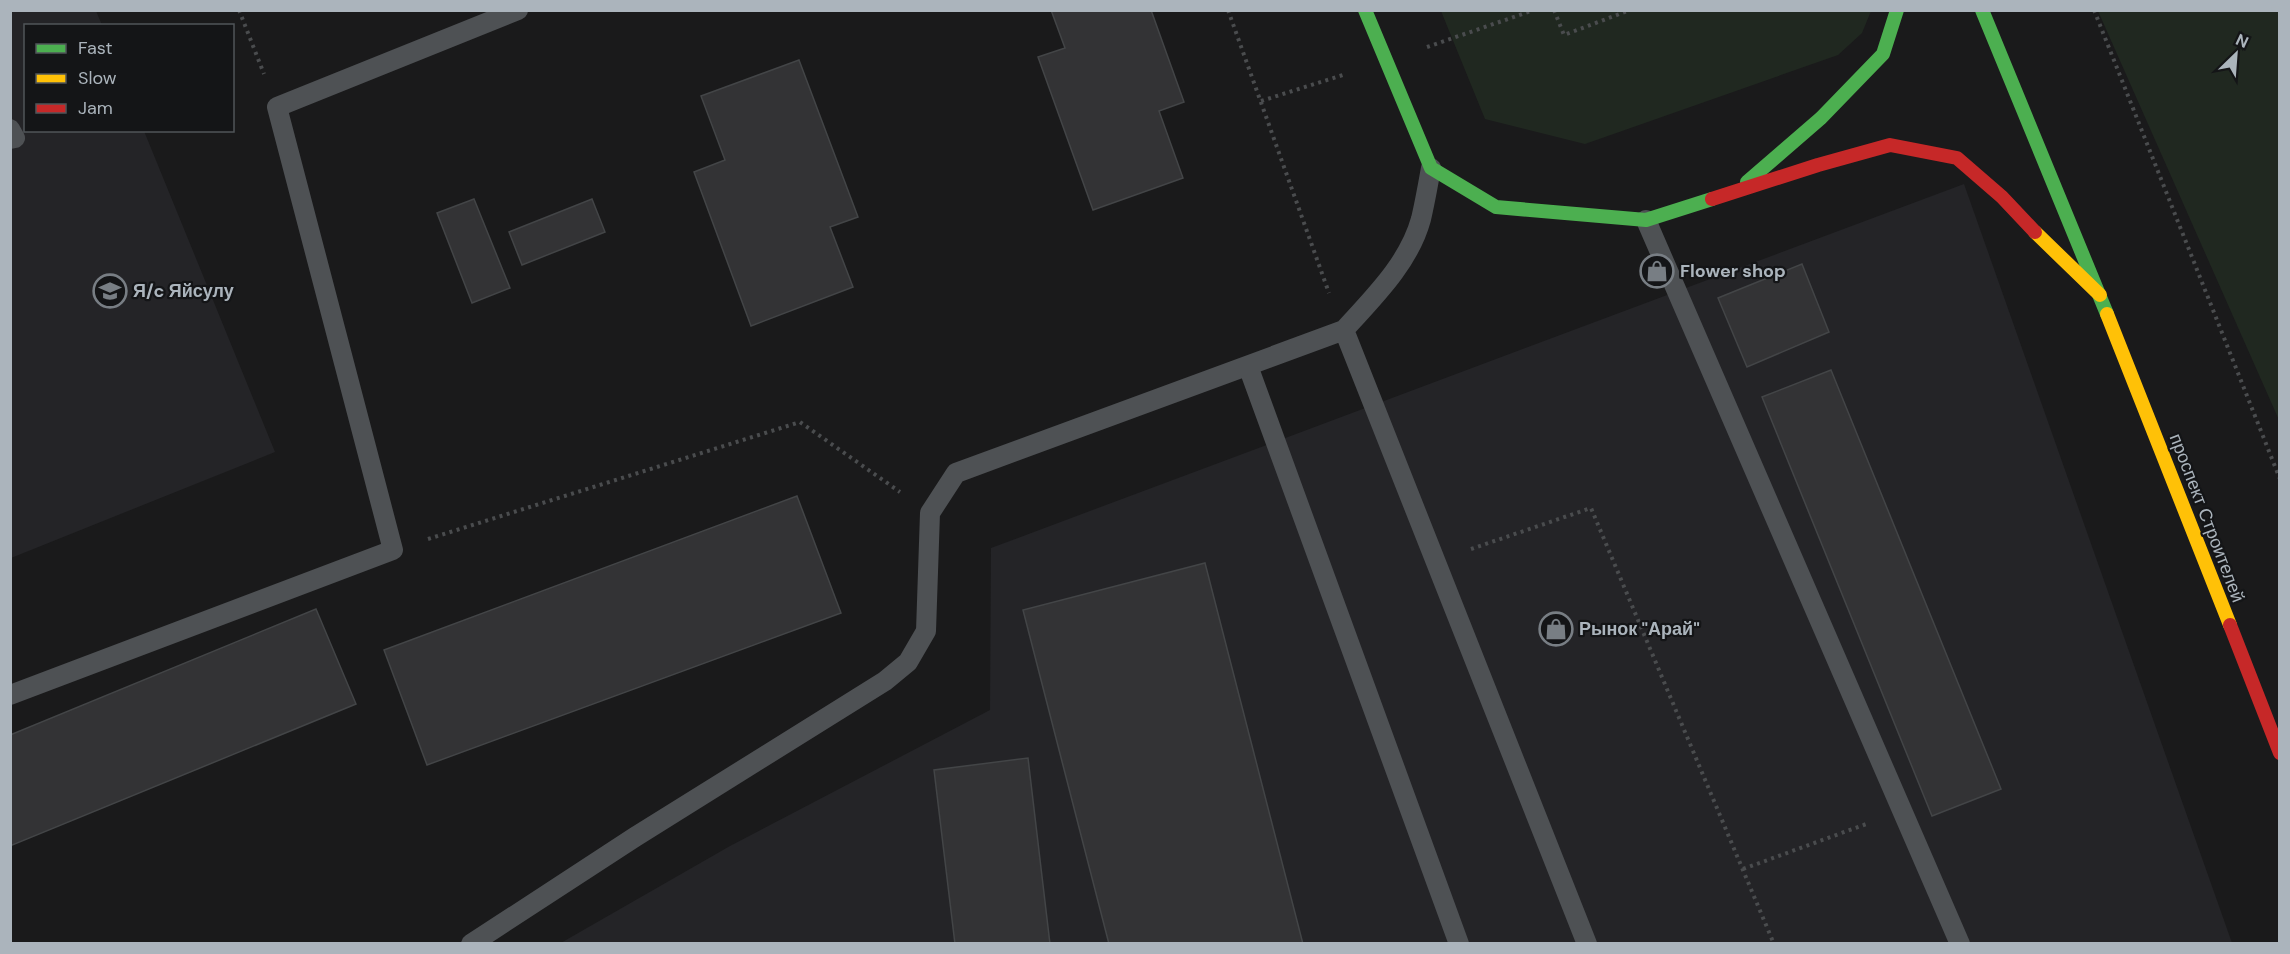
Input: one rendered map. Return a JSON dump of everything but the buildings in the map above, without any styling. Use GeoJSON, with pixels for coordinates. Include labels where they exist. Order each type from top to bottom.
{"type":"FeatureCollection","features":[{"type":"Feature","properties":{"kind":"main road"},"geometry":{"type":"LineString","coordinates":[[1365,10],[1431,168]]}},
{"type":"Feature","properties":{"kind":"main road","name":"проспект Строителей"},"geometry":{"type":"LineString","coordinates":[[1737,191],[1821,118],[1883,54],[1897,10]]}},
{"type":"Feature","properties":{"kind":"main road","name":"проспект Строителей"},"geometry":{"type":"LineString","coordinates":[[1982,10],[2100,295],[2280,753]]}},
{"type":"Feature","properties":{"kind":"main road","name":"проспект Строителей"},"geometry":{"type":"LineString","coordinates":[[1431,168],[1496,207],[1646,220],[1818,165],[1890,146],[1957,158],[2002,197],[2045,243],[2100,295]]}},
{"type":"Feature","properties":{"kind":"lane"},"geometry":{"type":"LineString","coordinates":[[10,695],[393,550],[277,107],[518,10]]}},
{"type":"Feature","properties":{"kind":"lane"},"geometry":{"type":"LineString","coordinates":[[10,129],[15,138],[10,139]]}},
{"type":"Feature","properties":{"kind":"lane"},"geometry":{"type":"LineString","coordinates":[[471,944],[635,837],[885,681],[908,662],[926,631],[930,513],[956,473],[1344,330],[1390,279],[1408,246],[1420,221],[1431,168]]}},
{"type":"Feature","properties":{"kind":"lane"},"geometry":{"type":"LineString","coordinates":[[1646,220],[1960,944]]}},
{"type":"Feature","properties":{"kind":"lane"},"geometry":{"type":"LineString","coordinates":[[1344,330],[1587,944]]}},
{"type":"Feature","properties":{"kind":"lane"},"geometry":{"type":"LineString","coordinates":[[1248,366],[1459,944]]}},
{"type":"Feature","properties":{"kind":"path"},"geometry":{"type":"LineString","coordinates":[[239,10],[277,107]]}},
{"type":"Feature","properties":{"kind":"path"},"geometry":{"type":"LineString","coordinates":[[1228,10],[1314,255],[1344,330]]}},
{"type":"Feature","properties":{"kind":"path"},"geometry":{"type":"LineString","coordinates":[[1554,10],[1564,34],[1630,10]]}},
{"type":"Feature","properties":{"kind":"path"},"geometry":{"type":"LineString","coordinates":[[2094,10],[2280,478]]}},
{"type":"Feature","properties":{"kind":"path"},"geometry":{"type":"LineString","coordinates":[[393,550],[800,422],[930,513]]}},
{"type":"Feature","properties":{"kind":"path"},"geometry":{"type":"LineString","coordinates":[[1436,560],[1591,508],[1774,944]]}},
{"type":"Feature","properties":{"kind":"path"},"geometry":{"type":"LineString","coordinates":[[1743,869],[1902,811]]}},
{"type":"Feature","properties":{"kind":"shaded area","name":"Я/c Яйсулу"},"geometry":{"type":"Polygon","coordinates":[[[11,11],[96,11],[102,24],[24,24],[24,132],[144,132],[275,452],[11,558],[11,11]]]}},
{"type":"Feature","properties":{"kind":"shaded area"},"geometry":{"type":"Polygon","coordinates":[[[1441,11],[1871,11],[1862,33],[1838,55],[1585,144],[1485,119],[1441,11]]]}},
{"type":"Feature","properties":{"kind":"shaded area"},"geometry":{"type":"Polygon","coordinates":[[[2098,11],[2279,11],[2279,420],[2098,11]]]}},
{"type":"Feature","properties":{"kind":"shaded area","name":"Рынок \"Арай\""},"geometry":{"type":"Polygon","coordinates":[[[1964,184],[2232,943],[559,944],[730,846],[990,710],[991,548],[1964,184]]]}},
{"type":"Feature","properties":{"kind":"traffic: fast"},"geometry":{"type":"LineString","coordinates":[[1365,10],[1431,168],[1496,207],[1646,220],[1712,199]]}},
{"type":"Feature","properties":{"kind":"traffic: fast"},"geometry":{"type":"LineString","coordinates":[[1747,182],[1821,118],[1883,54],[1897,10]]}},
{"type":"Feature","properties":{"kind":"traffic: fast"},"geometry":{"type":"LineString","coordinates":[[1982,10],[2107,314]]}},
{"type":"Feature","properties":{"kind":"traffic: slow"},"geometry":{"type":"LineString","coordinates":[[2035,232],[2100,295]]}},
{"type":"Feature","properties":{"kind":"traffic: slow"},"geometry":{"type":"LineString","coordinates":[[2107,314],[2230,625]]}},
{"type":"Feature","properties":{"kind":"traffic: jam"},"geometry":{"type":"LineString","coordinates":[[1712,199],[1890,145],[1957,158],[2002,197],[2035,232]]}},
{"type":"Feature","properties":{"kind":"traffic: jam"},"geometry":{"type":"LineString","coordinates":[[2230,625],[2280,753]]}},
{"type":"Feature","properties":{"kind":"place","name":"Flower shop"},"geometry":{"type":"Point","coordinates":[1657,271]}},
{"type":"Feature","properties":{"kind":"place","name":"Я/c Яйсулу"},"geometry":{"type":"Point","coordinates":[110,291]}},
{"type":"Feature","properties":{"kind":"place","name":"Рынок \"Арай\""},"geometry":{"type":"Point","coordinates":[1556,629]}}]}
